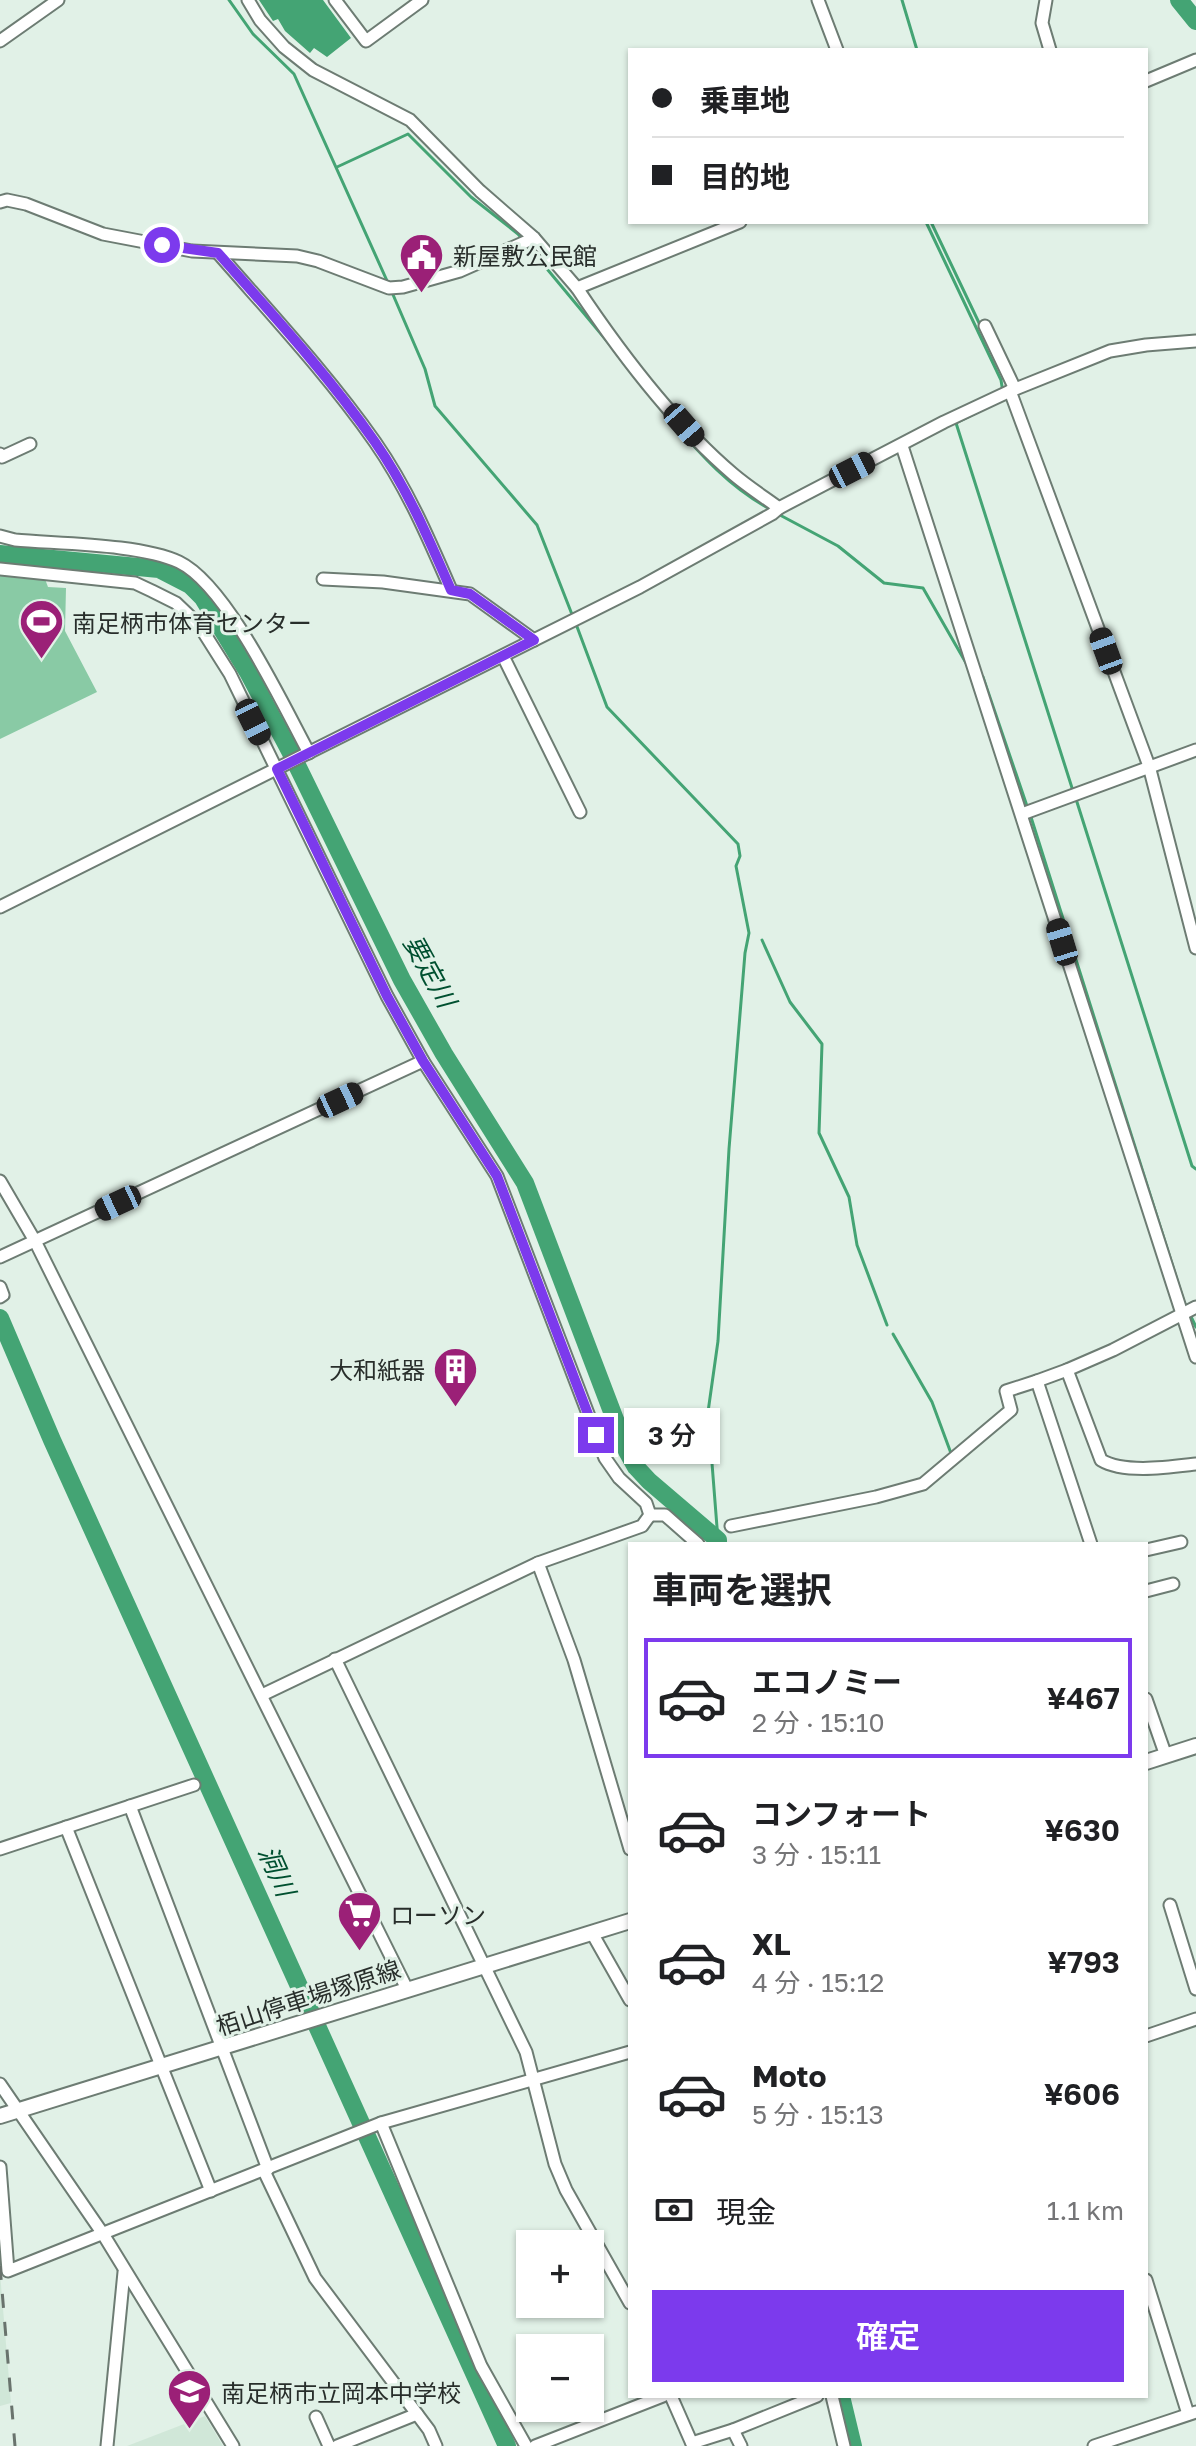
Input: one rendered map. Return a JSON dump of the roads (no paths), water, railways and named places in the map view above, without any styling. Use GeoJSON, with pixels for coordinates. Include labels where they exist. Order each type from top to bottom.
{"type":"FeatureCollection","features":[{"type":"Feature","properties":{"kind":"main road"},"geometry":{"type":"LineString","coordinates":[[1148,1761],[1196,1746]]}},
{"type":"Feature","properties":{"kind":"main road","name":"栢山停車場塚原線"},"geometry":{"type":"LineString","coordinates":[[0,2116],[628,1922]]}},
{"type":"Feature","properties":{"kind":"street"},"geometry":{"type":"LineString","coordinates":[[1,39],[58,0]]}},
{"type":"Feature","properties":{"kind":"street"},"geometry":{"type":"LineString","coordinates":[[248,0],[260,20],[284,47],[313,70],[410,120],[480,191],[534,238],[577,288],[652,388],[700,443],[776,510]]}},
{"type":"Feature","properties":{"kind":"street"},"geometry":{"type":"LineString","coordinates":[[335,0],[366,41],[422,0]]}},
{"type":"Feature","properties":{"kind":"street"},"geometry":{"type":"LineString","coordinates":[[818,0],[836,48]]}},
{"type":"Feature","properties":{"kind":"street"},"geometry":{"type":"LineString","coordinates":[[1046,0],[1042,23],[1049,48]]}},
{"type":"Feature","properties":{"kind":"street"},"geometry":{"type":"LineString","coordinates":[[1148,80],[1196,60]]}},
{"type":"Feature","properties":{"kind":"street"},"geometry":{"type":"LineString","coordinates":[[0,202],[7,200],[26,204],[103,234],[192,251],[297,256],[389,288],[460,271],[534,238]]}},
{"type":"Feature","properties":{"kind":"street"},"geometry":{"type":"LineString","coordinates":[[577,288],[735,224]]}},
{"type":"Feature","properties":{"kind":"street"},"geometry":{"type":"LineString","coordinates":[[218,253],[264,304],[375,443],[423,524],[451,590]]}},
{"type":"Feature","properties":{"kind":"street"},"geometry":{"type":"LineString","coordinates":[[985,326],[1149,766],[1196,948]]}},
{"type":"Feature","properties":{"kind":"street"},"geometry":{"type":"LineString","coordinates":[[0,907],[580,617],[776,510],[996,398],[1110,351],[1196,341]]}},
{"type":"Feature","properties":{"kind":"street"},"geometry":{"type":"LineString","coordinates":[[0,454],[2,457],[30,444]]}},
{"type":"Feature","properties":{"kind":"street"},"geometry":{"type":"LineString","coordinates":[[902,446],[975,672],[1028,812],[1055,917],[1188,1311],[1196,1357]]}},
{"type":"Feature","properties":{"kind":"street"},"geometry":{"type":"LineString","coordinates":[[0,536],[137,551],[178,562],[197,572],[212,587],[260,663],[307,754]]}},
{"type":"Feature","properties":{"kind":"street"},"geometry":{"type":"LineString","coordinates":[[0,569],[135,583],[176,603],[199,625],[230,674],[281,768],[387,996],[423,1061],[497,1176],[605,1458],[619,1478],[646,1503],[650,1515]]}},
{"type":"Feature","properties":{"kind":"street"},"geometry":{"type":"LineString","coordinates":[[323,579],[383,582],[470,594],[534,640]]}},
{"type":"Feature","properties":{"kind":"street"},"geometry":{"type":"LineString","coordinates":[[503,656],[580,812]]}},
{"type":"Feature","properties":{"kind":"street"},"geometry":{"type":"LineString","coordinates":[[1028,812],[1196,750]]}},
{"type":"Feature","properties":{"kind":"street"},"geometry":{"type":"LineString","coordinates":[[0,1257],[423,1061]]}},
{"type":"Feature","properties":{"kind":"street"},"geometry":{"type":"LineString","coordinates":[[0,1181],[35,1241],[407,1989]]}},
{"type":"Feature","properties":{"kind":"street"},"geometry":{"type":"LineString","coordinates":[[731,1526],[876,1497],[923,1484],[1011,1410],[1006,1391],[1113,1350],[1188,1311]]}},
{"type":"Feature","properties":{"kind":"street"},"geometry":{"type":"LineString","coordinates":[[1067,1370],[1101,1460],[1111,1466],[1161,1468],[1196,1464]]}},
{"type":"Feature","properties":{"kind":"street"},"geometry":{"type":"LineString","coordinates":[[1037,1381],[1090,1542]]}},
{"type":"Feature","properties":{"kind":"street"},"geometry":{"type":"LineString","coordinates":[[650,1515],[665,1515],[696,1542]]}},
{"type":"Feature","properties":{"kind":"street"},"geometry":{"type":"LineString","coordinates":[[262,1695],[538,1563],[642,1526],[650,1515]]}},
{"type":"Feature","properties":{"kind":"street"},"geometry":{"type":"LineString","coordinates":[[1148,1550],[1181,1542]]}},
{"type":"Feature","properties":{"kind":"street"},"geometry":{"type":"LineString","coordinates":[[538,1563],[574,1660],[628,1842]]}},
{"type":"Feature","properties":{"kind":"street"},"geometry":{"type":"LineString","coordinates":[[1148,1590],[1173,1584]]}},
{"type":"Feature","properties":{"kind":"street"},"geometry":{"type":"LineString","coordinates":[[335,1659],[526,2052],[555,2164],[566,2190],[628,2299]]}},
{"type":"Feature","properties":{"kind":"street"},"geometry":{"type":"LineString","coordinates":[[1148,1705],[1166,1756]]}},
{"type":"Feature","properties":{"kind":"street"},"geometry":{"type":"LineString","coordinates":[[0,1849],[194,1785]]}},
{"type":"Feature","properties":{"kind":"street"},"geometry":{"type":"LineString","coordinates":[[130,1806],[223,2048],[266,2170],[315,2278],[433,2436],[436,2446]]}},
{"type":"Feature","properties":{"kind":"street"},"geometry":{"type":"LineString","coordinates":[[66,1827],[211,2191]]}},
{"type":"Feature","properties":{"kind":"street"},"geometry":{"type":"LineString","coordinates":[[1170,1905],[1196,1989]]}},
{"type":"Feature","properties":{"kind":"street"},"geometry":{"type":"LineString","coordinates":[[592,1933],[628,1996]]}},
{"type":"Feature","properties":{"kind":"street"},"geometry":{"type":"LineString","coordinates":[[1148,2035],[1196,2019]]}},
{"type":"Feature","properties":{"kind":"street"},"geometry":{"type":"LineString","coordinates":[[0,2167],[8,2271],[381,2123],[628,2053]]}},
{"type":"Feature","properties":{"kind":"street"},"geometry":{"type":"LineString","coordinates":[[0,2084],[103,2234],[233,2446]]}},
{"type":"Feature","properties":{"kind":"street"},"geometry":{"type":"LineString","coordinates":[[381,2123],[481,2366],[526,2446]]}},
{"type":"Feature","properties":{"kind":"street"},"geometry":{"type":"LineString","coordinates":[[107,2446],[124,2272]]}},
{"type":"Feature","properties":{"kind":"street"},"geometry":{"type":"LineString","coordinates":[[1094,2446],[1192,2413],[1148,2286]]}},
{"type":"Feature","properties":{"kind":"street"},"geometry":{"type":"LineString","coordinates":[[535,2446],[658,2398]]}},
{"type":"Feature","properties":{"kind":"street"},"geometry":{"type":"LineString","coordinates":[[672,2398],[693,2445],[812,2398]]}},
{"type":"Feature","properties":{"kind":"street"},"geometry":{"type":"LineString","coordinates":[[832,2398],[844,2446]]}},
{"type":"Feature","properties":{"kind":"street"},"geometry":{"type":"LineString","coordinates":[[337,2446],[417,2414]]}},
{"type":"Feature","properties":{"kind":"street"},"geometry":{"type":"LineString","coordinates":[[316,2417],[329,2446]]}},
{"type":"Feature","properties":{"kind":"street"},"geometry":{"type":"LineString","coordinates":[[733,2430],[741,2446]]}},
{"type":"Feature","properties":{"kind":"waterway"},"geometry":{"type":"LineString","coordinates":[[229,0],[253,34],[294,74],[388,283]]}},
{"type":"Feature","properties":{"kind":"waterway"},"geometry":{"type":"LineString","coordinates":[[902,0],[916,48]]}},
{"type":"Feature","properties":{"kind":"waterway"},"geometry":{"type":"LineString","coordinates":[[1179,0],[1196,21]]}},
{"type":"Feature","properties":{"kind":"waterway"},"geometry":{"type":"LineString","coordinates":[[337,167],[408,134],[471,197],[518,234],[611,346]]}},
{"type":"Feature","properties":{"kind":"waterway"},"geometry":{"type":"LineString","coordinates":[[927,224],[1001,380],[1003,393]]}},
{"type":"Feature","properties":{"kind":"waterway"},"geometry":{"type":"LineString","coordinates":[[932,224],[981,327]]}},
{"type":"Feature","properties":{"kind":"waterway"},"geometry":{"type":"LineString","coordinates":[[391,290],[425,369],[435,406],[537,525],[573,617]]}},
{"type":"Feature","properties":{"kind":"waterway"},"geometry":{"type":"LineString","coordinates":[[986,408],[956,423],[1073,791]]}},
{"type":"Feature","properties":{"kind":"waterway"},"geometry":{"type":"LineString","coordinates":[[671,420],[730,481],[772,510]]}},
{"type":"Feature","properties":{"kind":"waterway"},"geometry":{"type":"LineString","coordinates":[[778,514],[838,546],[884,583],[923,588],[966,663]]}},
{"type":"Feature","properties":{"kind":"waterway","name":"要定川"},"geometry":{"type":"LineString","coordinates":[[0,554],[159,569],[190,585],[203,598],[248,672],[290,751],[402,980],[444,1054],[525,1183],[627,1451],[649,1481],[718,1542]]}},
{"type":"Feature","properties":{"kind":"waterway"},"geometry":{"type":"LineString","coordinates":[[576,624],[607,707],[738,844],[740,856],[736,866],[749,933],[729,1149],[718,1341],[708,1412],[718,1540]]}},
{"type":"Feature","properties":{"kind":"waterway"},"geometry":{"type":"LineString","coordinates":[[980,675],[1027,806]]}},
{"type":"Feature","properties":{"kind":"waterway"},"geometry":{"type":"LineString","coordinates":[[1076,799],[1192,1166],[1196,1169]]}},
{"type":"Feature","properties":{"kind":"waterway"},"geometry":{"type":"LineString","coordinates":[[1030,814],[1184,1302],[1196,1327]]}},
{"type":"Feature","properties":{"kind":"waterway"},"geometry":{"type":"LineString","coordinates":[[762,940],[790,1002],[822,1044],[819,1133],[849,1197],[857,1245],[887,1325]]}},
{"type":"Feature","properties":{"kind":"waterway","name":"洞川"},"geometry":{"type":"LineString","coordinates":[[0,1318],[52,1440],[507,2446]]}},
{"type":"Feature","properties":{"kind":"waterway"},"geometry":{"type":"LineString","coordinates":[[893,1334],[932,1402],[952,1456]]}},
{"type":"Feature","properties":{"kind":"waterway","name":"要定川"},"geometry":{"type":"LineString","coordinates":[[841,2398],[853,2446]]}},
{"type":"Feature","properties":{"kind":"railway"},"geometry":{"type":"LineString","coordinates":[[0,2266],[15,2446]]}},
{"type":"Feature","properties":{"kind":"place","name":"新屋敷公民館"},"geometry":{"type":"Point","coordinates":[422,294]}},
{"type":"Feature","properties":{"kind":"place","name":"南足柄市体育センター"},"geometry":{"type":"Point","coordinates":[41,661]}},
{"type":"Feature","properties":{"kind":"place","name":"大和紙器"},"geometry":{"type":"Point","coordinates":[456,1408]}},
{"type":"Feature","properties":{"kind":"place","name":"ローソン"},"geometry":{"type":"Point","coordinates":[359,1953]}},
{"type":"Feature","properties":{"kind":"place","name":"南足柄市立岡本中学校"},"geometry":{"type":"Point","coordinates":[190,2431]}}]}
